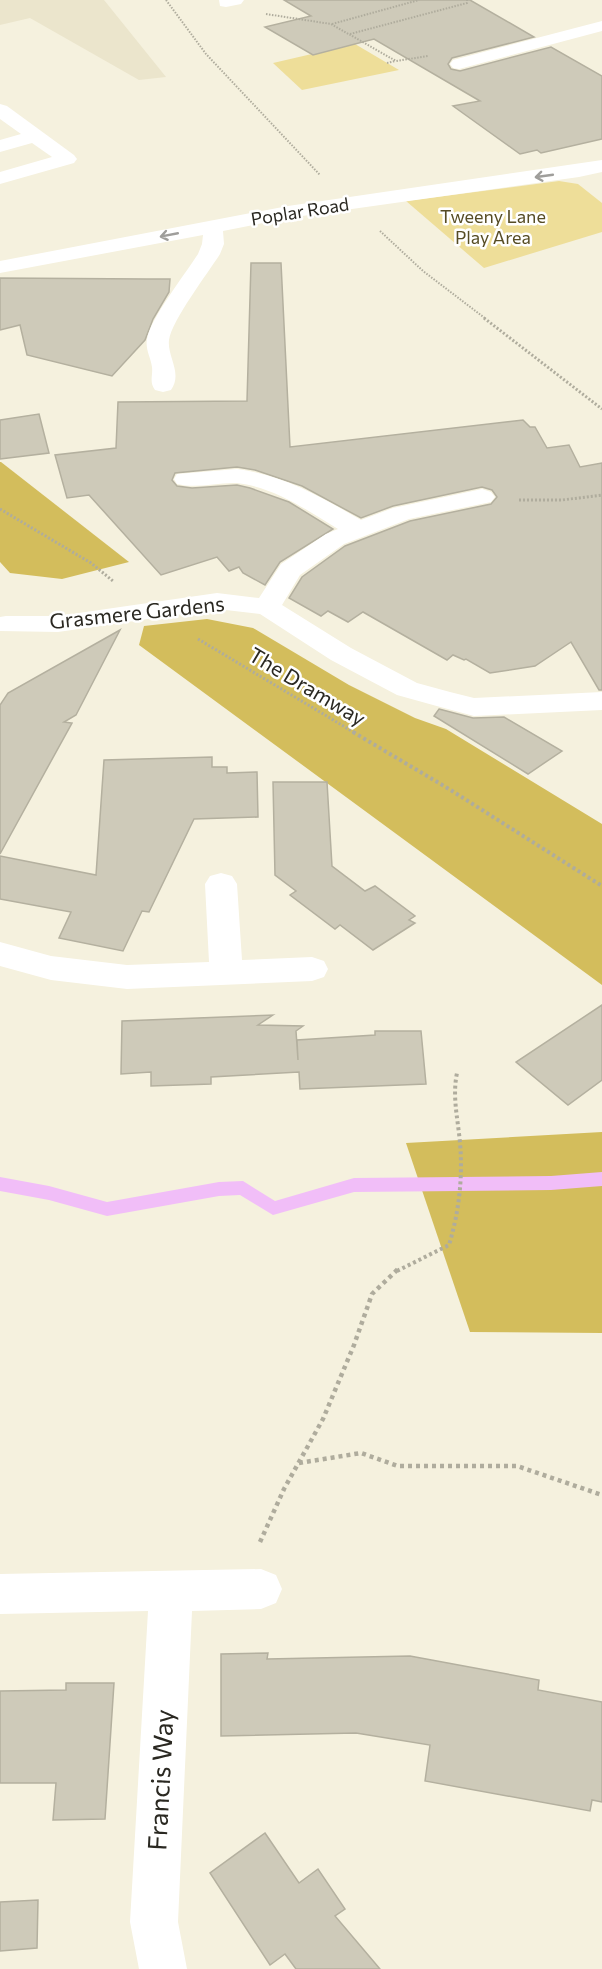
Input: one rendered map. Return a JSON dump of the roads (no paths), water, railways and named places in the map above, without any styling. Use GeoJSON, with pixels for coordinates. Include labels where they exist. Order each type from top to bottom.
{"type":"FeatureCollection","features":[{"type":"Feature","properties":{"kind":"street"},"geometry":{"type":"LineString","coordinates":[[459,64],[594,27]]}},
{"type":"Feature","properties":{"kind":"street"},"geometry":{"type":"LineString","coordinates":[[0,110],[68,159],[0,178]]}},
{"type":"Feature","properties":{"kind":"street"},"geometry":{"type":"LineString","coordinates":[[0,146],[36,136]]}},
{"type":"Feature","properties":{"kind":"street","name":"Poplar Road"},"geometry":{"type":"LineString","coordinates":[[0,267],[288,212],[602,166]]}},
{"type":"Feature","properties":{"kind":"street"},"geometry":{"type":"LineString","coordinates":[[579,171],[602,187]]}},
{"type":"Feature","properties":{"kind":"street"},"geometry":{"type":"LineString","coordinates":[[163,385],[164,368],[158,348],[158,338],[164,324],[209,254],[213,244],[213,226]]}},
{"type":"Feature","properties":{"kind":"street"},"geometry":{"type":"LineString","coordinates":[[186,478],[237,476],[258,480],[296,494],[359,530]]}},
{"type":"Feature","properties":{"kind":"street"},"geometry":{"type":"LineString","coordinates":[[267,606],[290,570],[335,539],[402,513],[482,497]]}},
{"type":"Feature","properties":{"kind":"street","name":"Grasmere Gardens"},"geometry":{"type":"LineString","coordinates":[[2,620],[58,624],[217,601],[267,606],[341,654],[407,689],[442,699],[474,707],[602,701]]}},
{"type":"Feature","properties":{"kind":"street"},"geometry":{"type":"LineString","coordinates":[[221,884],[226,973]]}},
{"type":"Feature","properties":{"kind":"street"},"geometry":{"type":"LineString","coordinates":[[0,954],[51,968],[127,978],[312,969]]}},
{"type":"Feature","properties":{"kind":"street"},"geometry":{"type":"LineString","coordinates":[[0,1594],[261,1589]]}},
{"type":"Feature","properties":{"kind":"street","name":"Francis Way"},"geometry":{"type":"LineString","coordinates":[[163,1969],[154,1922],[171,1591]]}},
{"type":"Feature","properties":{"kind":"waterway"},"geometry":{"type":"LineString","coordinates":[[0,1184],[49,1193],[107,1209],[219,1189],[243,1188],[273,1208],[354,1185],[551,1183],[602,1179]]}},
{"type":"Feature","properties":{"kind":"park label","name":"Tweeny Lane Play Area"},"geometry":{"type":"Point","coordinates":[493,227]}}]}
